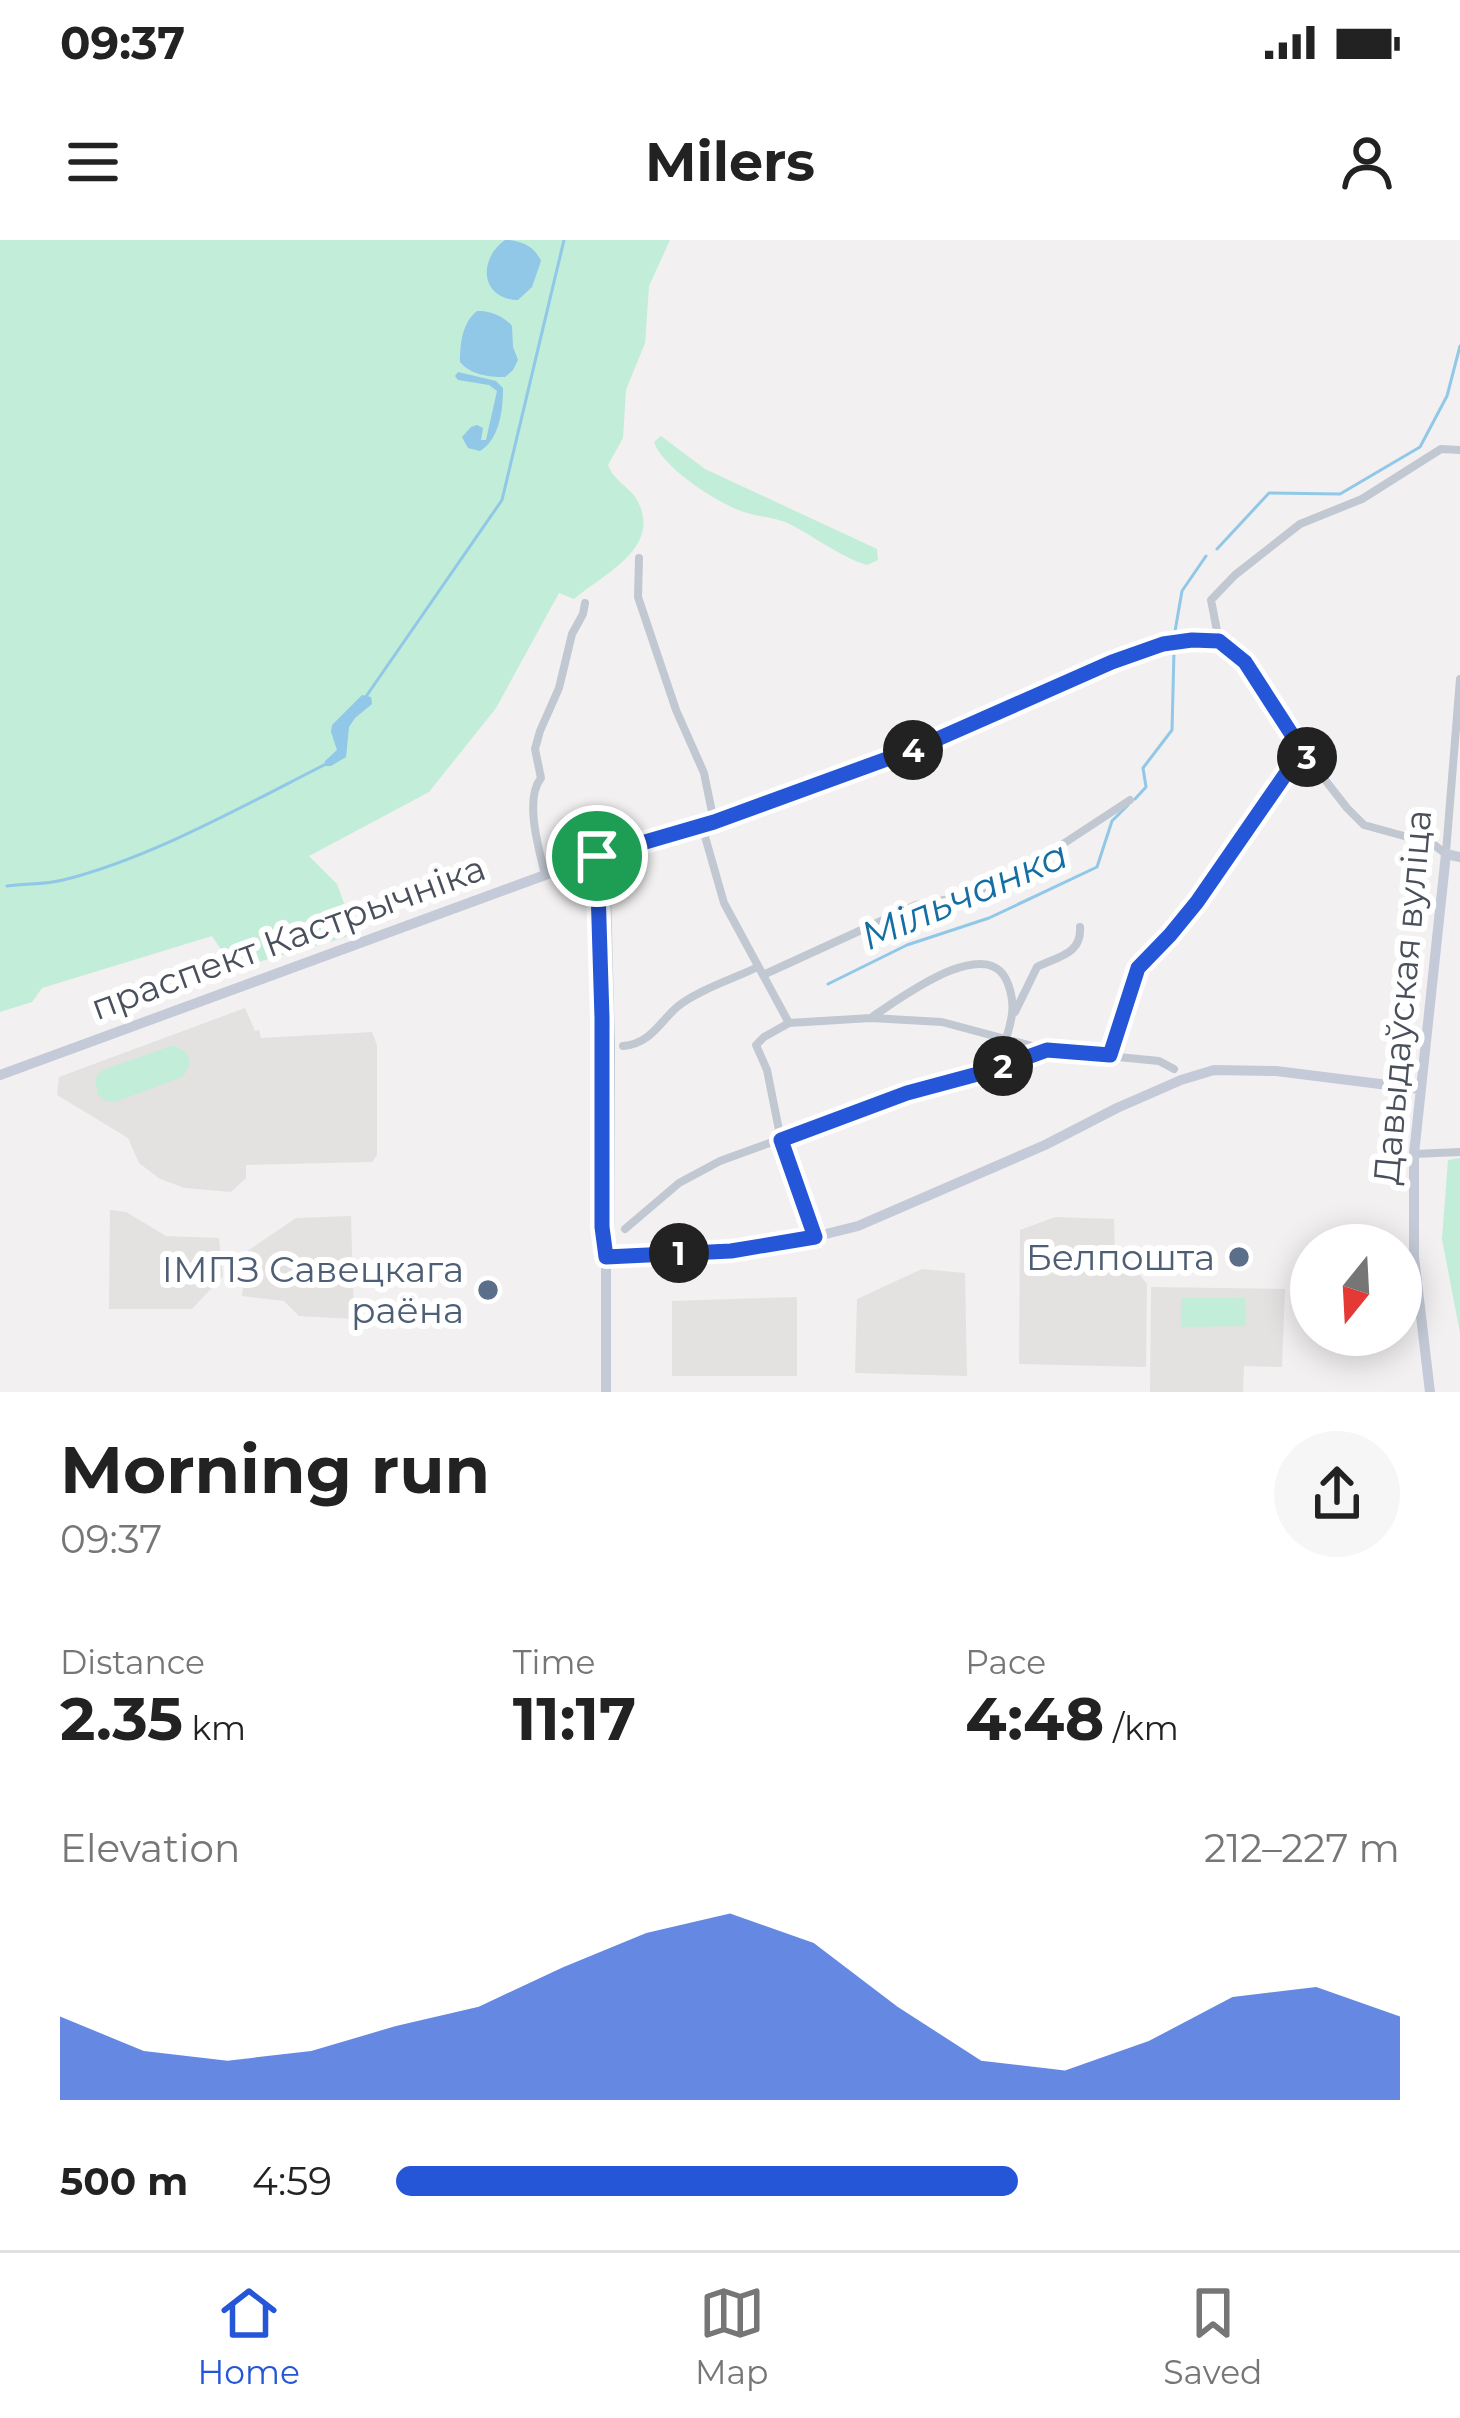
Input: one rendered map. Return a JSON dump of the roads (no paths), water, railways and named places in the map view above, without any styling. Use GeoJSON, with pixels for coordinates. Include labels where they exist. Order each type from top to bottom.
{"type":"FeatureCollection","features":[{"type":"Feature","properties":{"kind":"street"},"geometry":{"type":"LineString","coordinates":[[1219,641],[1211,600],[1235,575],[1300,524],[1362,500],[1441,448],[1460,450]]}},
{"type":"Feature","properties":{"kind":"street"},"geometry":{"type":"LineString","coordinates":[[638,558],[638,597],[665,680],[704,773],[714,822]]}},
{"type":"Feature","properties":{"kind":"street"},"geometry":{"type":"LineString","coordinates":[[545,874],[535,832],[534,786],[541,778],[535,749],[585,603]]}},
{"type":"Feature","properties":{"kind":"street"},"geometry":{"type":"LineString","coordinates":[[606,1392],[601,854],[714,822],[917,748],[1112,662],[1163,644],[1192,640],[1219,641],[1245,662],[1307,758],[1364,825],[1433,844],[1460,857]]}},
{"type":"Feature","properties":{"kind":"street","name":"Давыдаўская вуліца"},"geometry":{"type":"LineString","coordinates":[[1430,1392],[1414,1257],[1414,1154],[1460,679]]}},
{"type":"Feature","properties":{"kind":"street"},"geometry":{"type":"LineString","coordinates":[[1110,1055],[1138,968],[1197,902],[1287,772],[1307,758]]}},
{"type":"Feature","properties":{"kind":"street"},"geometry":{"type":"LineString","coordinates":[[623,1046],[636,1045],[652,1034],[692,997],[916,905],[989,892],[1016,881],[1037,861],[1130,800]]}},
{"type":"Feature","properties":{"kind":"street"},"geometry":{"type":"LineString","coordinates":[[702,826],[724,904],[788,1023]]}},
{"type":"Feature","properties":{"kind":"street","name":"праспект Кастрычніка"},"geometry":{"type":"LineString","coordinates":[[0,1075],[601,854]]}},
{"type":"Feature","properties":{"kind":"street"},"geometry":{"type":"LineString","coordinates":[[1006,1039],[1037,967],[1071,951],[1081,937],[1080,927]]}},
{"type":"Feature","properties":{"kind":"street"},"geometry":{"type":"LineString","coordinates":[[871,1018],[938,974],[983,965],[1002,972],[1014,1013]]}},
{"type":"Feature","properties":{"kind":"street"},"geometry":{"type":"LineString","coordinates":[[815,1237],[781,1140],[767,1070],[756,1046],[788,1023],[871,1018],[942,1022],[1047,1050],[1159,1061],[1174,1070]]}},
{"type":"Feature","properties":{"kind":"street"},"geometry":{"type":"LineString","coordinates":[[625,1229],[689,1177],[744,1151],[1047,1050]]}},
{"type":"Feature","properties":{"kind":"street"},"geometry":{"type":"LineString","coordinates":[[606,1257],[731,1251],[815,1237],[881,1219],[1105,1113],[1208,1072],[1276,1071],[1420,1089]]}},
{"type":"Feature","properties":{"kind":"street"},"geometry":{"type":"LineString","coordinates":[[1414,1154],[1460,1152]]}},
{"type":"Feature","properties":{"kind":"water"},"geometry":{"type":"Polygon","coordinates":[[[505,240],[527,245],[541,261],[532,287],[518,300],[496,293],[487,277],[490,257],[505,240]]]}},
{"type":"Feature","properties":{"kind":"water"},"geometry":{"type":"Polygon","coordinates":[[[477,311],[496,314],[512,326],[518,360],[505,377],[475,372],[460,362],[465,328],[477,311]]]}},
{"type":"Feature","properties":{"kind":"water"},"geometry":{"type":"Polygon","coordinates":[[[458,372],[496,381],[503,388],[496,431],[480,451],[468,448],[462,437],[477,425],[483,428],[481,440],[486,440],[497,391],[489,385],[458,380],[458,372]]]}},
{"type":"Feature","properties":{"kind":"water"},"geometry":{"type":"Polygon","coordinates":[[[362,695],[371,697],[372,704],[349,727],[346,757],[324,766],[337,750],[332,725],[362,695]]]}},
{"type":"Feature","properties":{"kind":"waterway"},"geometry":{"type":"LineString","coordinates":[[365,698],[502,500],[564,240]]}},
{"type":"Feature","properties":{"kind":"waterway","name":"Мільчанка"},"geometry":{"type":"LineString","coordinates":[[1217,549],[1269,493],[1340,494],[1420,447],[1447,396],[1460,346]]}},
{"type":"Feature","properties":{"kind":"waterway","name":"Мільчанка"},"geometry":{"type":"LineString","coordinates":[[1174,637],[1182,591],[1206,556]]}},
{"type":"Feature","properties":{"kind":"waterway","name":"Мільчанка"},"geometry":{"type":"LineString","coordinates":[[1135,799],[1146,787],[1143,768],[1172,730],[1174,651]]}},
{"type":"Feature","properties":{"kind":"waterway"},"geometry":{"type":"LineString","coordinates":[[7,886],[63,880],[130,858],[326,764]]}},
{"type":"Feature","properties":{"kind":"waterway","name":"Мільчанка"},"geometry":{"type":"LineString","coordinates":[[828,984],[907,945],[989,918],[1097,867],[1112,821],[1128,805]]}},
{"type":"Feature","properties":{"kind":"place","name":"Белпошта"},"geometry":{"type":"Point","coordinates":[1239,1257]}},
{"type":"Feature","properties":{"kind":"place","name":"ІМПЗ Савецкага раёна"},"geometry":{"type":"Point","coordinates":[488,1290]}}]}
